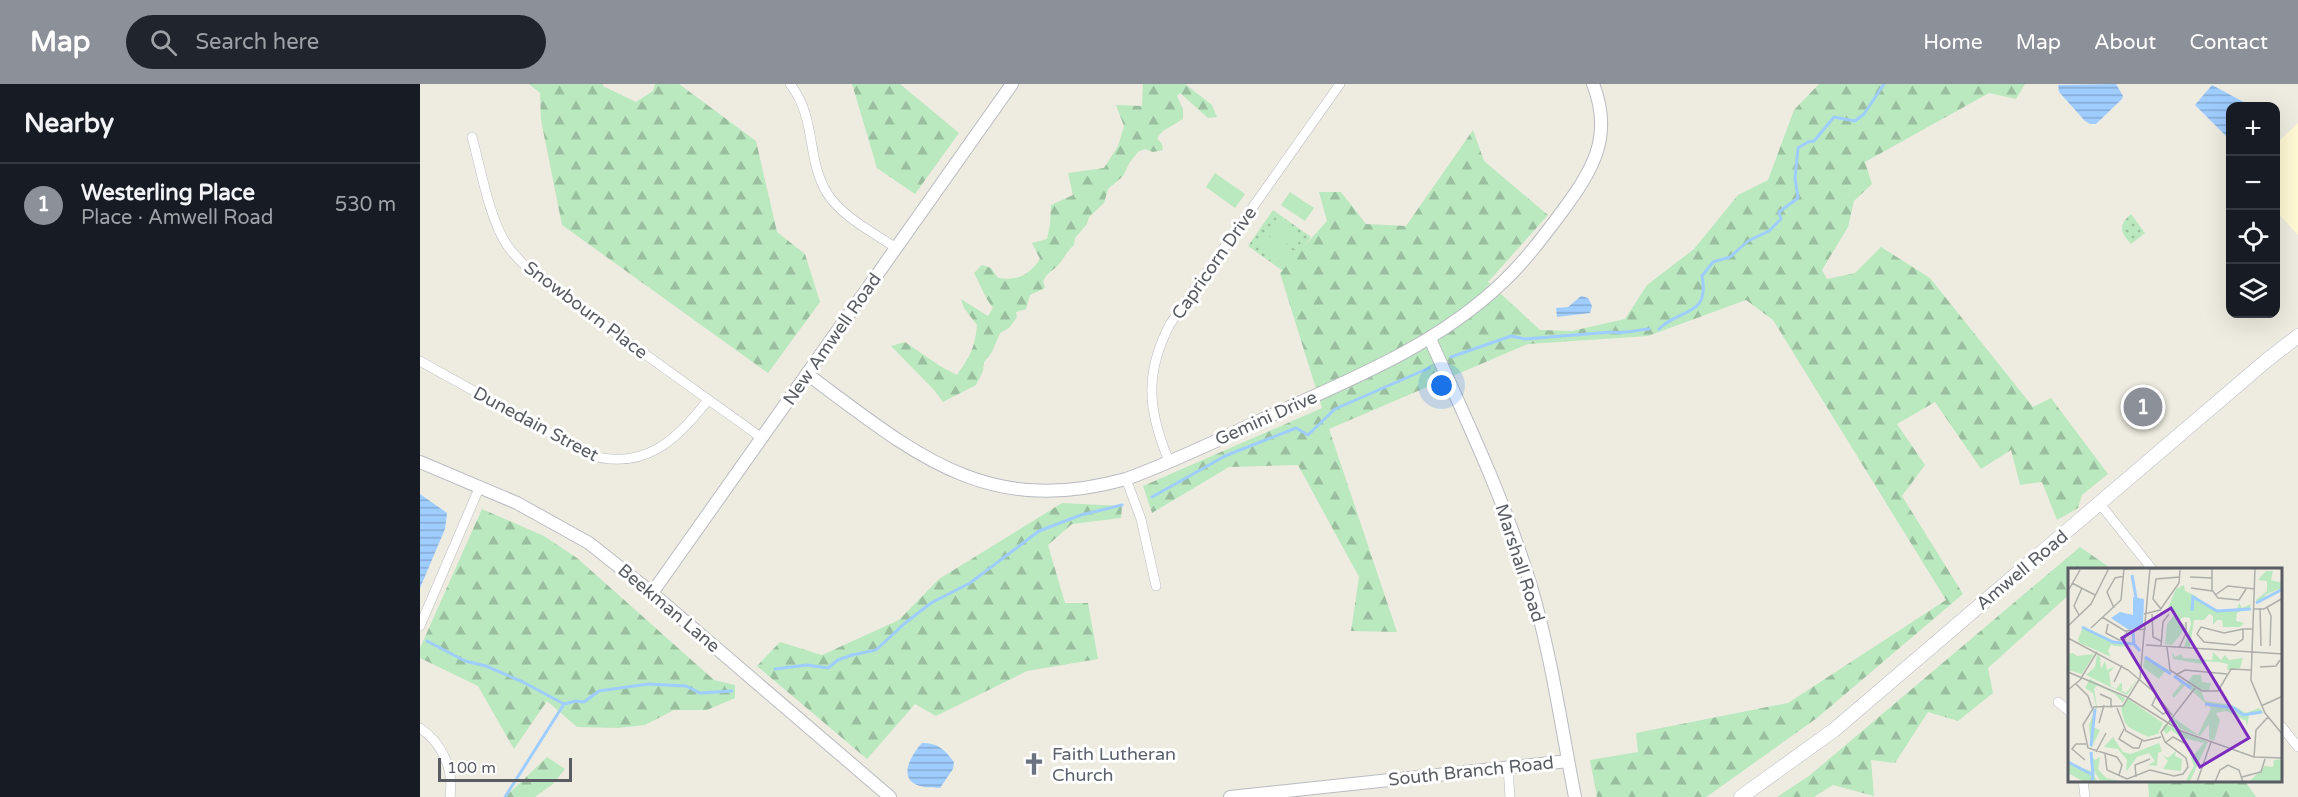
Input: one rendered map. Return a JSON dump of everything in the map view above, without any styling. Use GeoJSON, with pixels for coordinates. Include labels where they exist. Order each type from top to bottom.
{"type":"FeatureCollection","features":[{"type":"Feature","properties":{"kind":"main road","name":"Amwell Road"},"geometry":{"type":"LineString","coordinates":[[1741,797],[1834,730],[2298,336]]}},
{"type":"Feature","properties":{"kind":"street"},"geometry":{"type":"LineString","coordinates":[[790,84],[804,107],[818,172],[828,195],[848,215],[896,248]]}},
{"type":"Feature","properties":{"kind":"street","name":"New Amwell Road"},"geometry":{"type":"LineString","coordinates":[[652,593],[1012,84]]}},
{"type":"Feature","properties":{"kind":"street","name":"Capricorn Drive"},"geometry":{"type":"LineString","coordinates":[[1169,461],[1158,433],[1151,401],[1155,360],[1164,336],[1340,84]]}},
{"type":"Feature","properties":{"kind":"street","name":"Gemini Drive"},"geometry":{"type":"LineString","coordinates":[[807,374],[927,458],[971,479],[1015,490],[1049,492],[1093,488],[1126,479],[1360,375],[1430,339],[1472,309],[1510,275],[1544,236],[1583,183],[1596,161],[1602,129],[1593,84]]}},
{"type":"Feature","properties":{"kind":"street","name":"Snowbourn Place"},"geometry":{"type":"LineString","coordinates":[[472,137],[496,223],[518,260],[536,276],[762,438]]}},
{"type":"Feature","properties":{"kind":"street","name":"Marshall Road"},"geometry":{"type":"LineString","coordinates":[[1430,339],[1501,504],[1529,582],[1557,693],[1575,797]]}},
{"type":"Feature","properties":{"kind":"street","name":"Dunedain Street"},"geometry":{"type":"LineString","coordinates":[[420,361],[589,455],[607,461],[626,461],[646,455],[668,443],[708,400]]}},
{"type":"Feature","properties":{"kind":"street","name":"Beekman Lane"},"geometry":{"type":"LineString","coordinates":[[420,462],[480,486],[539,514],[589,543],[652,593],[890,797]]}},
{"type":"Feature","properties":{"kind":"street"},"geometry":{"type":"LineString","coordinates":[[1126,479],[1141,519],[1156,586]]}},
{"type":"Feature","properties":{"kind":"street"},"geometry":{"type":"LineString","coordinates":[[420,626],[480,486]]}},
{"type":"Feature","properties":{"kind":"street"},"geometry":{"type":"LineString","coordinates":[[2100,504],[2151,568]]}},
{"type":"Feature","properties":{"kind":"street"},"geometry":{"type":"LineString","coordinates":[[2058,702],[2068,710]]}},
{"type":"Feature","properties":{"kind":"street"},"geometry":{"type":"LineString","coordinates":[[420,728],[438,744],[445,757],[450,773],[450,797]]}},
{"type":"Feature","properties":{"kind":"street"},"geometry":{"type":"LineString","coordinates":[[2283,728],[2298,747]]}},
{"type":"Feature","properties":{"kind":"street","name":"South Branch Road"},"geometry":{"type":"LineString","coordinates":[[1230,797],[1568,761]]}},
{"type":"Feature","properties":{"kind":"street"},"geometry":{"type":"LineString","coordinates":[[1508,767],[1510,797]]}},
{"type":"Feature","properties":{"kind":"street"},"geometry":{"type":"LineString","coordinates":[[2083,782],[2085,797]]}},
{"type":"Feature","properties":{"kind":"shaded area"},"geometry":{"type":"Polygon","coordinates":[[[2298,123],[2298,235],[2280,215],[2280,140],[2298,123]]]}},
{"type":"Feature","properties":{"kind":"green space"},"geometry":{"type":"Polygon","coordinates":[[[529,84],[603,84],[636,102],[653,91],[655,84],[679,84],[756,141],[777,232],[805,254],[820,302],[768,373],[562,225],[541,120],[540,93],[529,84]]]}},
{"type":"Feature","properties":{"kind":"green space"},"geometry":{"type":"Polygon","coordinates":[[[852,84],[900,84],[959,133],[915,194],[877,168],[852,84]]]}},
{"type":"Feature","properties":{"kind":"green space"},"geometry":{"type":"Polygon","coordinates":[[[1143,84],[1185,84],[1212,105],[1217,117],[1208,118],[1180,93],[1177,96],[1183,109],[1183,119],[1163,131],[1157,138],[1163,150],[1153,152],[1145,149],[1138,152],[1123,176],[1108,189],[1104,203],[1089,217],[1087,224],[1075,238],[1074,245],[1046,276],[1043,282],[1045,288],[1030,295],[1026,309],[1016,312],[1017,317],[1009,328],[1000,333],[992,352],[984,362],[983,371],[976,385],[943,402],[891,346],[905,342],[957,375],[971,352],[977,325],[964,308],[961,299],[988,316],[993,308],[974,273],[982,265],[991,268],[998,278],[1011,279],[1022,276],[1036,265],[1040,259],[1032,243],[1047,239],[1051,205],[1073,195],[1068,173],[1104,168],[1118,146],[1124,126],[1116,105],[1142,106],[1143,84]]]}},
{"type":"Feature","properties":{"kind":"green space"},"geometry":{"type":"Polygon","coordinates":[[[1819,84],[2025,84],[2016,99],[1989,93],[1865,162],[1872,184],[1854,201],[1848,227],[1822,270],[1827,279],[1855,273],[1881,247],[1930,278],[2033,407],[2051,398],[2108,474],[2082,495],[2078,508],[2057,520],[2042,482],[2020,485],[2011,450],[1981,469],[1935,402],[1897,424],[1925,465],[1902,496],[1963,594],[1817,718],[1706,797],[1597,797],[1590,760],[1638,752],[1636,733],[1788,703],[1946,600],[1773,320],[1746,300],[1648,336],[1528,344],[1329,429],[1397,632],[1351,631],[1359,577],[1298,465],[1229,467],[1152,513],[1143,486],[1322,408],[1280,273],[1327,221],[1319,192],[1341,192],[1366,224],[1406,226],[1473,130],[1484,161],[1548,215],[1488,282],[1540,330],[1572,331],[1625,319],[1647,285],[1694,249],[1738,195],[1768,180],[1794,110],[1819,84]]]}},
{"type":"Feature","properties":{"kind":"green space"},"geometry":{"type":"Polygon","coordinates":[[[1215,173],[1245,194],[1235,208],[1206,187],[1215,173]]]}},
{"type":"Feature","properties":{"kind":"green space"},"geometry":{"type":"Polygon","coordinates":[[[1290,192],[1314,208],[1305,221],[1281,205],[1290,192]]]}},
{"type":"Feature","properties":{"kind":"green space"},"geometry":{"type":"Polygon","coordinates":[[[1273,210],[1311,237],[1286,273],[1248,246],[1273,210]]]}},
{"type":"Feature","properties":{"kind":"green space"},"geometry":{"type":"Polygon","coordinates":[[[2131,214],[2145,233],[2131,244],[2123,232],[2122,225],[2131,214]]]}},
{"type":"Feature","properties":{"kind":"green space"},"geometry":{"type":"Polygon","coordinates":[[[1277,218],[1303,236],[1294,249],[1268,230],[1277,218]]]}},
{"type":"Feature","properties":{"kind":"green space"},"geometry":{"type":"Polygon","coordinates":[[[1266,234],[1292,252],[1283,264],[1258,246],[1266,234]]]}},
{"type":"Feature","properties":{"kind":"green space"},"geometry":{"type":"Polygon","coordinates":[[[1062,503],[1122,506],[1121,518],[1072,524],[1048,545],[1065,603],[1088,603],[1098,659],[1027,671],[936,716],[915,704],[867,759],[757,666],[780,642],[822,655],[899,620],[939,579],[1062,503]]]}},
{"type":"Feature","properties":{"kind":"green space"},"geometry":{"type":"Polygon","coordinates":[[[482,509],[544,536],[577,558],[714,680],[735,685],[735,698],[707,710],[674,710],[645,725],[618,728],[577,727],[547,701],[514,749],[478,686],[420,658],[420,648],[482,509]]]}},
{"type":"Feature","properties":{"kind":"green space"},"geometry":{"type":"Polygon","coordinates":[[[2080,547],[2111,568],[2068,568],[2068,596],[1988,668],[1993,693],[1958,721],[1928,712],[1895,763],[1871,760],[1874,796],[1833,785],[1814,797],[1777,797],[1809,776],[2080,547]]]}},
{"type":"Feature","properties":{"kind":"green space"},"geometry":{"type":"Polygon","coordinates":[[[547,757],[565,769],[553,784],[535,797],[505,797],[547,757]]]}},
{"type":"Feature","properties":{"kind":"green space"},"geometry":{"type":"Polygon","coordinates":[[[2148,782],[2246,782],[2256,797],[2149,797],[2148,782]]]}},
{"type":"Feature","properties":{"kind":"water"},"geometry":{"type":"Polygon","coordinates":[[[2116,84],[2123,96],[2122,99],[2096,124],[2085,121],[2059,92],[2058,85],[2116,84]]]}},
{"type":"Feature","properties":{"kind":"water"},"geometry":{"type":"Polygon","coordinates":[[[2212,85],[2244,102],[2226,102],[2226,136],[2195,105],[2212,85]]]}},
{"type":"Feature","properties":{"kind":"water"},"geometry":{"type":"Polygon","coordinates":[[[1581,296],[1588,298],[1592,306],[1590,313],[1557,317],[1556,308],[1568,307],[1581,296]]]}},
{"type":"Feature","properties":{"kind":"water"},"geometry":{"type":"Polygon","coordinates":[[[420,494],[447,513],[445,529],[420,588],[420,494]]]}},
{"type":"Feature","properties":{"kind":"water"},"geometry":{"type":"Polygon","coordinates":[[[922,743],[940,748],[954,762],[953,769],[940,788],[920,786],[909,778],[908,766],[922,743]]]}},
{"type":"Feature","properties":{"kind":"waterway"},"geometry":{"type":"LineString","coordinates":[[1659,329],[1667,322],[1691,310],[1702,299],[1702,276],[1713,262],[1730,257],[1748,241],[1769,231],[1781,219],[1779,212],[1798,198],[1795,178],[1798,148],[1814,141],[1834,117],[1855,121],[1864,114],[1884,84]]}},
{"type":"Feature","properties":{"kind":"waterway"},"geometry":{"type":"LineString","coordinates":[[1451,357],[1511,336],[1525,339],[1649,329]]}},
{"type":"Feature","properties":{"kind":"waterway"},"geometry":{"type":"LineString","coordinates":[[1152,497],[1225,456],[1296,428],[1308,435],[1335,409],[1429,368]]}},
{"type":"Feature","properties":{"kind":"waterway"},"geometry":{"type":"LineString","coordinates":[[775,669],[807,665],[828,668],[838,660],[876,650],[931,603],[970,583],[1039,531],[1081,515],[1122,505]]}},
{"type":"Feature","properties":{"kind":"waterway"},"geometry":{"type":"LineString","coordinates":[[427,641],[465,661],[486,666],[523,682],[564,704]]}},
{"type":"Feature","properties":{"kind":"waterway"},"geometry":{"type":"LineString","coordinates":[[505,797],[564,704],[584,702],[599,691],[648,684],[686,686],[700,693],[732,691]]}},
{"type":"Feature","properties":{"kind":"place","name":"Westerling Place"},"geometry":{"type":"Point","coordinates":[2143,407]}},
{"type":"Feature","properties":{"kind":"place","name":"Faith Lutheran Church"},"geometry":{"type":"Point","coordinates":[1034,764]}}]}
